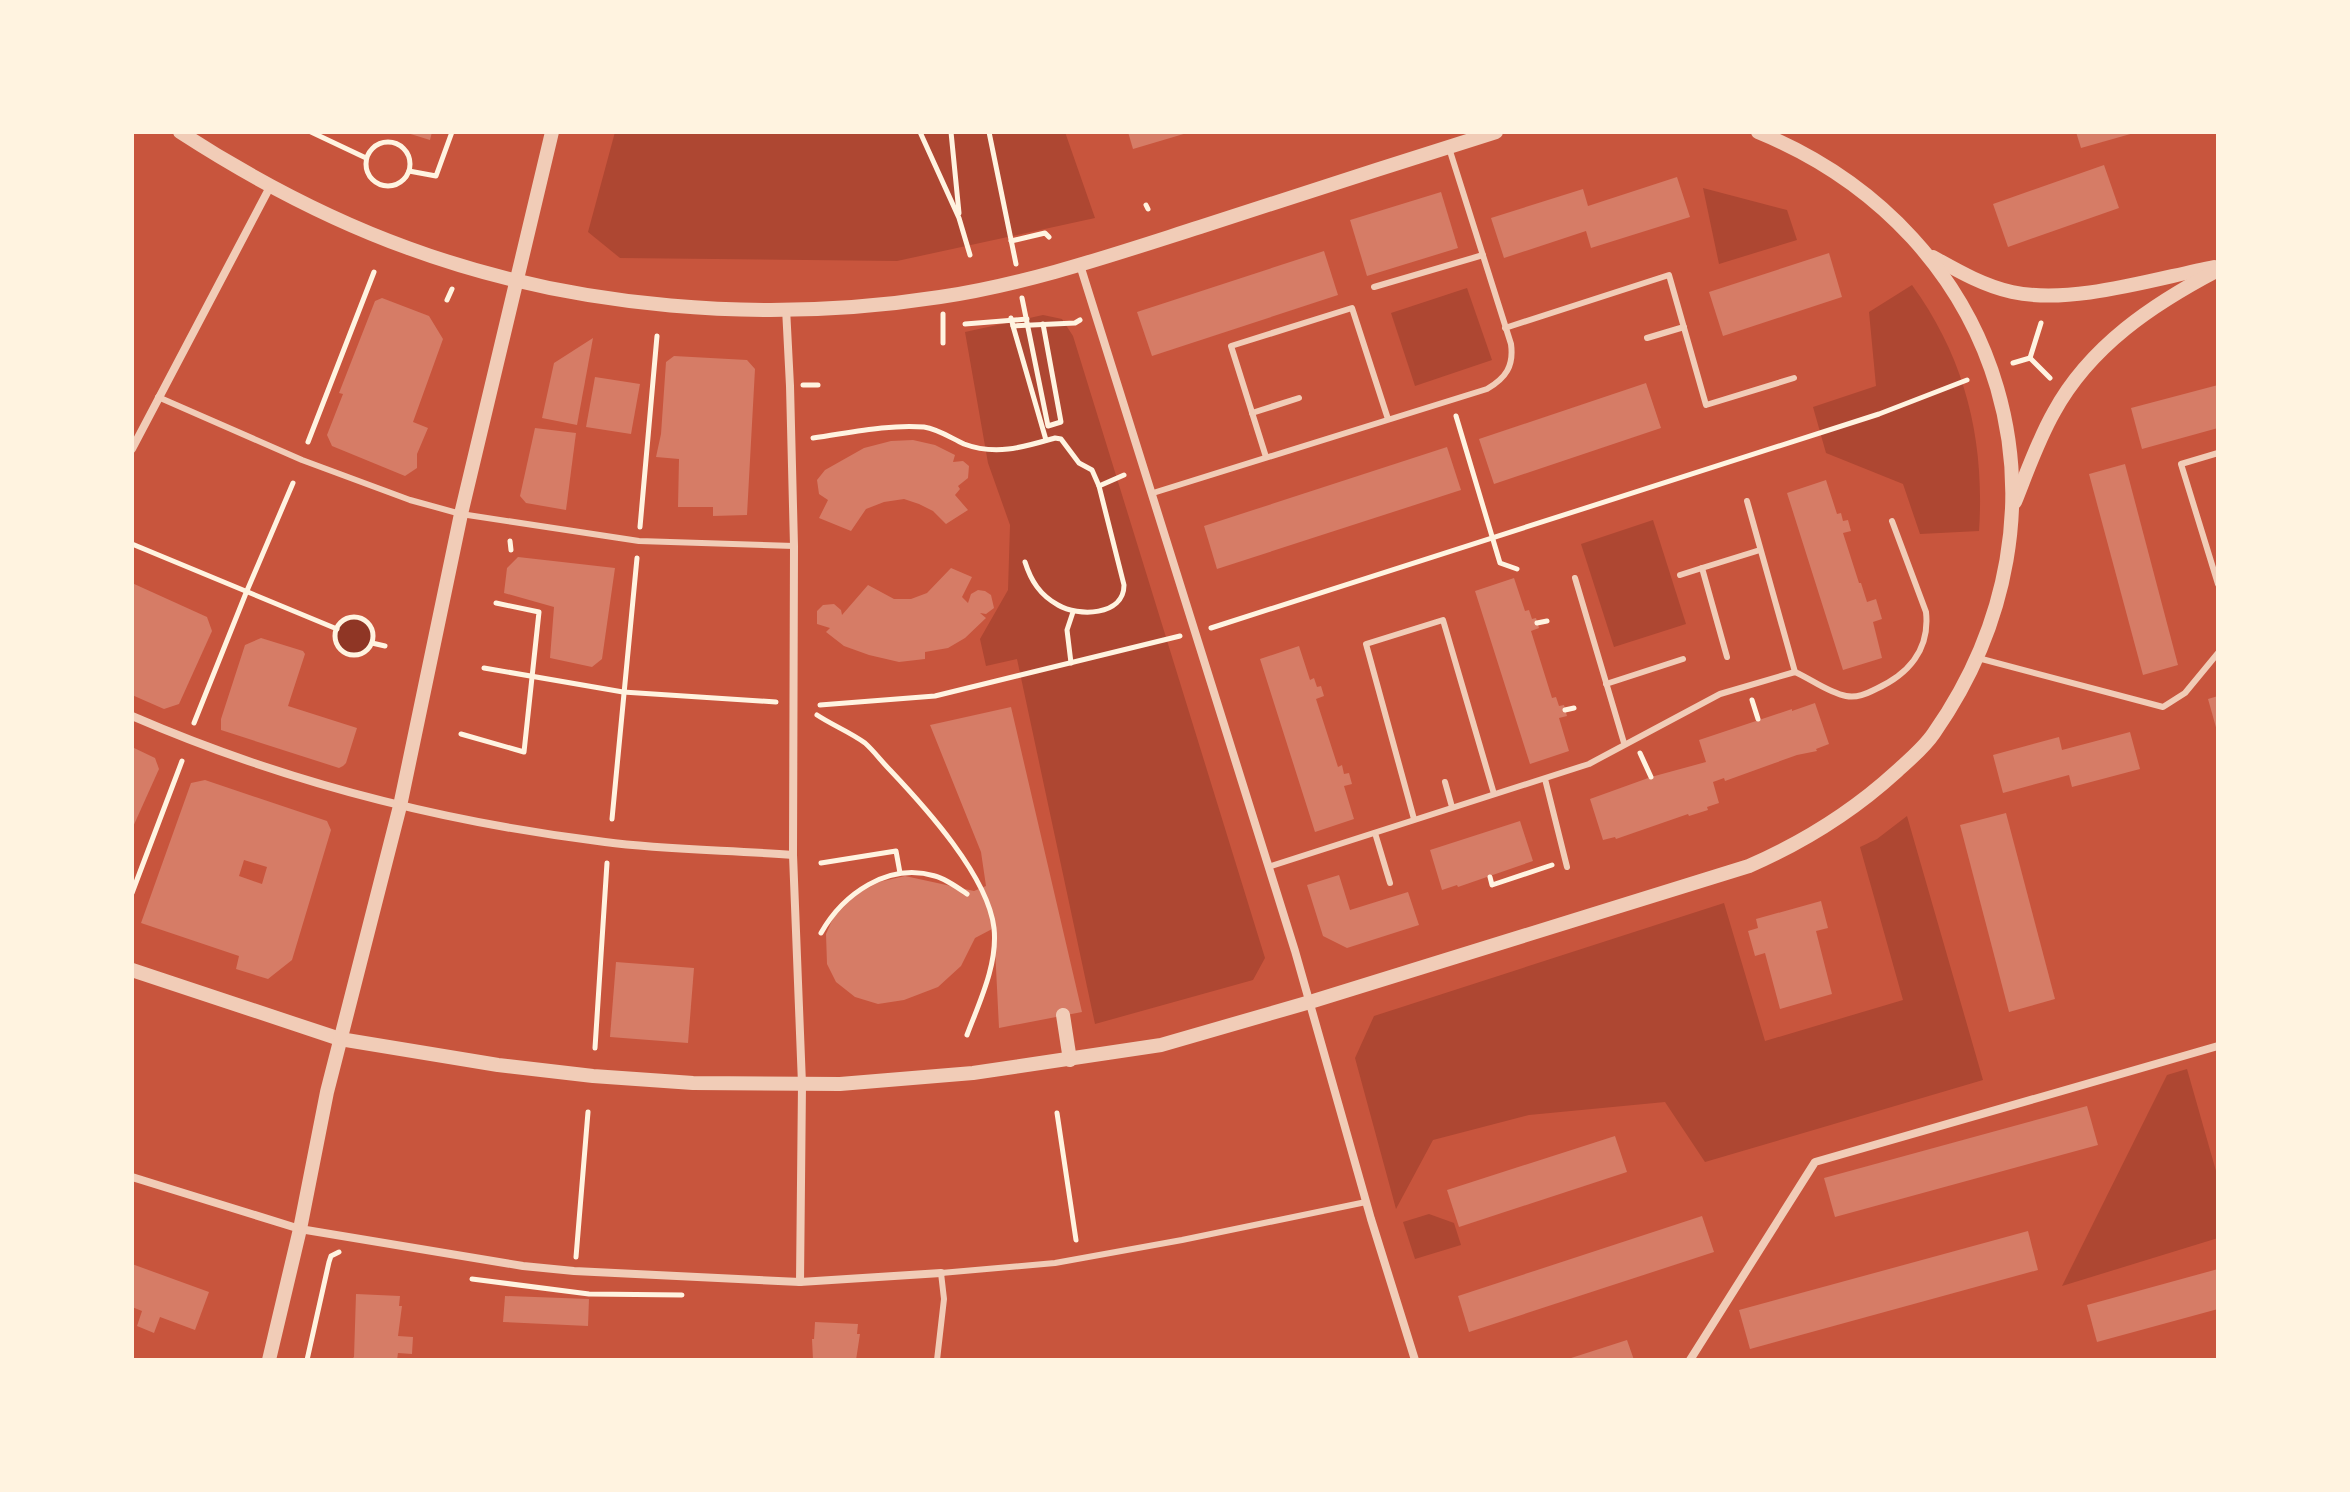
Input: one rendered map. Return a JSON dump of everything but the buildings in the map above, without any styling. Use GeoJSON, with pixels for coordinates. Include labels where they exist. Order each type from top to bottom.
{"type":"FeatureCollection","features":[{"type":"Feature","properties":{"kind":"street"},"geometry":{"type":"LineString","coordinates":[[180,132],[228,162],[376,236],[444,260],[517,280],[613,298],[687,306],[786,308],[854,307],[942,297],[1080,265],[1496,132]]}},
{"type":"Feature","properties":{"kind":"street"},"geometry":{"type":"LineString","coordinates":[[269,1360],[340,1039],[400,806],[461,514],[552,132]]}},
{"type":"Feature","properties":{"kind":"street"},"geometry":{"type":"LineString","coordinates":[[132,970],[340,1039],[498,1065],[693,1083],[802,1084],[909,1079],[1070,1060],[1161,1045],[1749,866],[1794,846],[1854,808],[1915,755],[1933,735],[1978,658],[2005,572],[2012,510],[2010,449],[1989,361],[1959,299],[1926,253],[1884,208],[1860,188],[1810,155],[1758,132]]}},
{"type":"Feature","properties":{"kind":"street"},"geometry":{"type":"LineString","coordinates":[[132,449],[272,185]]}},
{"type":"Feature","properties":{"kind":"street"},"geometry":{"type":"LineString","coordinates":[[1926,253],[1989,285],[2042,296],[2073,295],[2218,268]]}},
{"type":"Feature","properties":{"kind":"street"},"geometry":{"type":"LineString","coordinates":[[1080,265],[1310,1002],[1366,1202],[1415,1360]]}},
{"type":"Feature","properties":{"kind":"street"},"geometry":{"type":"LineString","coordinates":[[2012,510],[2053,413],[2077,377],[2113,338],[2136,319],[2218,268]]}},
{"type":"Feature","properties":{"kind":"street"},"geometry":{"type":"LineString","coordinates":[[786,308],[794,546],[793,855],[802,1084],[800,1282]]}},
{"type":"Feature","properties":{"kind":"street"},"geometry":{"type":"LineString","coordinates":[[132,716],[230,755],[400,806],[606,842],[793,855]]}},
{"type":"Feature","properties":{"kind":"street"},"geometry":{"type":"LineString","coordinates":[[1063,1015],[1070,1060]]}},
{"type":"Feature","properties":{"kind":"street"},"geometry":{"type":"LineString","coordinates":[[1690,1360],[1815,1162],[2218,1046]]}},
{"type":"Feature","properties":{"kind":"street"},"geometry":{"type":"LineString","coordinates":[[132,1177],[300,1229],[536,1267],[800,1282],[941,1273]]}},
{"type":"Feature","properties":{"kind":"lane"},"geometry":{"type":"LineString","coordinates":[[1153,493],[1487,389],[1508,373],[1513,358],[1449,148]]}},
{"type":"Feature","properties":{"kind":"lane"},"geometry":{"type":"LineString","coordinates":[[1374,287],[1483,255]]}},
{"type":"Feature","properties":{"kind":"lane"},"geometry":{"type":"LineString","coordinates":[[1505,328],[1669,275],[1706,405],[1794,378]]}},
{"type":"Feature","properties":{"kind":"lane"},"geometry":{"type":"LineString","coordinates":[[1266,457],[1231,346],[1352,308],[1388,419]]}},
{"type":"Feature","properties":{"kind":"lane"},"geometry":{"type":"LineString","coordinates":[[1647,338],[1684,327]]}},
{"type":"Feature","properties":{"kind":"lane"},"geometry":{"type":"LineString","coordinates":[[158,397],[316,466],[410,500],[461,514],[639,541],[794,546]]}},
{"type":"Feature","properties":{"kind":"lane"},"geometry":{"type":"LineString","coordinates":[[1252,413],[1299,398]]}},
{"type":"Feature","properties":{"kind":"lane"},"geometry":{"type":"LineString","coordinates":[[2218,453],[2181,464],[2218,584]]}},
{"type":"Feature","properties":{"kind":"lane"},"geometry":{"type":"LineString","coordinates":[[1747,501],[1795,672]]}},
{"type":"Feature","properties":{"kind":"lane"},"geometry":{"type":"LineString","coordinates":[[1268,867],[1589,764],[1720,694],[1795,672],[1843,696],[1857,696],[1897,678],[1920,652],[1927,634],[1926,612],[1892,521]]}},
{"type":"Feature","properties":{"kind":"lane"},"geometry":{"type":"LineString","coordinates":[[1680,575],[1760,550]]}},
{"type":"Feature","properties":{"kind":"lane"},"geometry":{"type":"LineString","coordinates":[[1702,568],[1727,657]]}},
{"type":"Feature","properties":{"kind":"lane"},"geometry":{"type":"LineString","coordinates":[[1575,578],[1624,743]]}},
{"type":"Feature","properties":{"kind":"lane"},"geometry":{"type":"LineString","coordinates":[[1414,819],[1366,644],[1378,640],[1443,620],[1494,794]]}},
{"type":"Feature","properties":{"kind":"lane"},"geometry":{"type":"LineString","coordinates":[[1978,658],[2163,707],[2185,693],[2218,653]]}},
{"type":"Feature","properties":{"kind":"lane"},"geometry":{"type":"LineString","coordinates":[[1606,684],[1683,659]]}},
{"type":"Feature","properties":{"kind":"lane"},"geometry":{"type":"LineString","coordinates":[[1545,779],[1567,867]]}},
{"type":"Feature","properties":{"kind":"lane"},"geometry":{"type":"LineString","coordinates":[[1445,782],[1452,807]]}},
{"type":"Feature","properties":{"kind":"lane"},"geometry":{"type":"LineString","coordinates":[[1375,833],[1390,883]]}},
{"type":"Feature","properties":{"kind":"lane"},"geometry":{"type":"LineString","coordinates":[[937,1360],[944,1299],[941,1273],[1055,1263],[1366,1202]]}},
{"type":"Feature","properties":{"kind":"path"},"geometry":{"type":"LineString","coordinates":[[311,132],[366,158]]}},
{"type":"Feature","properties":{"kind":"path"},"geometry":{"type":"LineString","coordinates":[[409,171],[436,176],[452,132]]}},
{"type":"Feature","properties":{"kind":"path"},"geometry":{"type":"LineString","coordinates":[[920,132],[959,218],[970,255]]}},
{"type":"Feature","properties":{"kind":"path"},"geometry":{"type":"LineString","coordinates":[[951,132],[959,218]]}},
{"type":"Feature","properties":{"kind":"path"},"geometry":{"type":"LineString","coordinates":[[398,144],[409,155],[409,171],[402,182],[382,186],[367,172],[366,158],[376,146],[398,144]]}},
{"type":"Feature","properties":{"kind":"path"},"geometry":{"type":"LineString","coordinates":[[1011,241],[1045,233],[1049,237]]}},
{"type":"Feature","properties":{"kind":"path"},"geometry":{"type":"LineString","coordinates":[[308,442],[374,272]]}},
{"type":"Feature","properties":{"kind":"path"},"geometry":{"type":"LineString","coordinates":[[447,300],[452,289]]}},
{"type":"Feature","properties":{"kind":"path"},"geometry":{"type":"LineString","coordinates":[[942,297],[943,343]]}},
{"type":"Feature","properties":{"kind":"path"},"geometry":{"type":"LineString","coordinates":[[1011,318],[1046,440]]}},
{"type":"Feature","properties":{"kind":"path"},"geometry":{"type":"LineString","coordinates":[[965,324],[1027,319]]}},
{"type":"Feature","properties":{"kind":"path"},"geometry":{"type":"LineString","coordinates":[[1013,326],[1075,323],[1080,320]]}},
{"type":"Feature","properties":{"kind":"path"},"geometry":{"type":"LineString","coordinates":[[2030,358],[2041,323]]}},
{"type":"Feature","properties":{"kind":"path"},"geometry":{"type":"LineString","coordinates":[[1043,324],[1061,422],[1048,426]]}},
{"type":"Feature","properties":{"kind":"path"},"geometry":{"type":"LineString","coordinates":[[640,527],[657,336]]}},
{"type":"Feature","properties":{"kind":"path"},"geometry":{"type":"LineString","coordinates":[[2013,363],[2030,358]]}},
{"type":"Feature","properties":{"kind":"path"},"geometry":{"type":"LineString","coordinates":[[2030,358],[2050,378]]}},
{"type":"Feature","properties":{"kind":"path"},"geometry":{"type":"LineString","coordinates":[[1211,628],[1879,414],[1967,380]]}},
{"type":"Feature","properties":{"kind":"path"},"geometry":{"type":"LineString","coordinates":[[1456,416],[1500,563],[1517,569]]}},
{"type":"Feature","properties":{"kind":"path"},"geometry":{"type":"LineString","coordinates":[[813,438],[890,427],[924,427],[991,451],[1061,439],[1079,463],[1092,470],[1099,486],[1124,593],[1119,601],[1105,609],[1073,612],[1036,587],[1025,562]]}},
{"type":"Feature","properties":{"kind":"path"},"geometry":{"type":"LineString","coordinates":[[1099,486],[1124,475]]}},
{"type":"Feature","properties":{"kind":"path"},"geometry":{"type":"LineString","coordinates":[[194,723],[293,483]]}},
{"type":"Feature","properties":{"kind":"path"},"geometry":{"type":"LineString","coordinates":[[510,541],[511,550]]}},
{"type":"Feature","properties":{"kind":"path"},"geometry":{"type":"LineString","coordinates":[[132,544],[337,629]]}},
{"type":"Feature","properties":{"kind":"path"},"geometry":{"type":"LineString","coordinates":[[612,819],[637,558]]}},
{"type":"Feature","properties":{"kind":"path"},"geometry":{"type":"LineString","coordinates":[[461,734],[524,752],[539,612],[496,603]]}},
{"type":"Feature","properties":{"kind":"path"},"geometry":{"type":"LineString","coordinates":[[1071,663],[1067,630],[1073,612]]}},
{"type":"Feature","properties":{"kind":"path"},"geometry":{"type":"LineString","coordinates":[[358,617],[369,623],[372,643],[364,653],[346,653],[335,641],[337,629],[347,619],[358,617]]}},
{"type":"Feature","properties":{"kind":"path"},"geometry":{"type":"LineString","coordinates":[[1537,623],[1547,621]]}},
{"type":"Feature","properties":{"kind":"path"},"geometry":{"type":"LineString","coordinates":[[820,705],[935,696],[1174,638]]}},
{"type":"Feature","properties":{"kind":"path"},"geometry":{"type":"LineString","coordinates":[[372,643],[385,646]]}},
{"type":"Feature","properties":{"kind":"path"},"geometry":{"type":"LineString","coordinates":[[484,668],[623,692],[776,702]]}},
{"type":"Feature","properties":{"kind":"path"},"geometry":{"type":"LineString","coordinates":[[1752,700],[1758,719]]}},
{"type":"Feature","properties":{"kind":"path"},"geometry":{"type":"LineString","coordinates":[[1565,710],[1574,708]]}},
{"type":"Feature","properties":{"kind":"path"},"geometry":{"type":"LineString","coordinates":[[817,715],[865,744],[907,788],[957,848],[979,889],[994,928],[992,954],[987,979],[967,1035]]}},
{"type":"Feature","properties":{"kind":"path"},"geometry":{"type":"LineString","coordinates":[[1640,752],[1651,777]]}},
{"type":"Feature","properties":{"kind":"path"},"geometry":{"type":"LineString","coordinates":[[132,893],[182,761]]}},
{"type":"Feature","properties":{"kind":"path"},"geometry":{"type":"LineString","coordinates":[[821,863],[896,851],[900,873]]}},
{"type":"Feature","properties":{"kind":"path"},"geometry":{"type":"LineString","coordinates":[[595,1048],[607,863]]}},
{"type":"Feature","properties":{"kind":"path"},"geometry":{"type":"LineString","coordinates":[[1490,877],[1492,885],[1552,865]]}},
{"type":"Feature","properties":{"kind":"path"},"geometry":{"type":"LineString","coordinates":[[821,933],[831,916],[853,893],[877,880],[900,873],[936,876],[967,894]]}},
{"type":"Feature","properties":{"kind":"path"},"geometry":{"type":"LineString","coordinates":[[576,1258],[588,1112]]}},
{"type":"Feature","properties":{"kind":"path"},"geometry":{"type":"LineString","coordinates":[[1057,1113],[1076,1240]]}},
{"type":"Feature","properties":{"kind":"path"},"geometry":{"type":"LineString","coordinates":[[307,1360],[329,1262],[335,1253],[342,1251]]}},
{"type":"Feature","properties":{"kind":"shaded area"},"geometry":{"type":"Polygon","coordinates":[[[615,132],[1065,132],[1095,218],[897,261],[620,258],[588,232],[615,132]]]}},
{"type":"Feature","properties":{"kind":"shaded area"},"geometry":{"type":"Polygon","coordinates":[[[1703,188],[1787,210],[1797,240],[1719,264],[1703,188]]]}},
{"type":"Feature","properties":{"kind":"shaded area"},"geometry":{"type":"Polygon","coordinates":[[[1912,285],[1946,342],[1968,402],[1979,465],[1979,531],[1920,534],[1903,484],[1826,453],[1813,407],[1876,386],[1869,312],[1912,285]]]}},
{"type":"Feature","properties":{"kind":"shaded area"},"geometry":{"type":"Polygon","coordinates":[[[1467,288],[1492,360],[1415,386],[1391,313],[1467,288]]]}},
{"type":"Feature","properties":{"kind":"shaded area"},"geometry":{"type":"Polygon","coordinates":[[[1043,315],[1062,319],[1073,336],[1265,958],[1253,980],[1095,1024],[1017,659],[986,666],[980,639],[1008,590],[1010,525],[988,463],[965,332],[1043,315]]]}},
{"type":"Feature","properties":{"kind":"shaded area"},"geometry":{"type":"Polygon","coordinates":[[[1653,520],[1686,624],[1614,647],[1581,544],[1653,520]]]}},
{"type":"Feature","properties":{"kind":"shaded area"},"geometry":{"type":"Polygon","coordinates":[[[354,617],[367,623],[373,636],[367,649],[354,655],[341,649],[335,636],[341,623],[354,617]]]}},
{"type":"Feature","properties":{"kind":"shaded area"},"geometry":{"type":"Polygon","coordinates":[[[1907,816],[1983,1080],[1705,1162],[1665,1102],[1529,1115],[1433,1140],[1396,1209],[1355,1058],[1374,1016],[1724,903],[1765,1041],[1903,1000],[1860,847],[1877,839],[1907,816]]]}},
{"type":"Feature","properties":{"kind":"shaded area"},"geometry":{"type":"Polygon","coordinates":[[[2187,1069],[2218,1178],[2218,1238],[2062,1286],[2167,1075],[2187,1069]]]}},
{"type":"Feature","properties":{"kind":"shaded area"},"geometry":{"type":"Polygon","coordinates":[[[1429,1214],[1454,1223],[1461,1245],[1415,1259],[1403,1222],[1429,1214]]]}}]}
